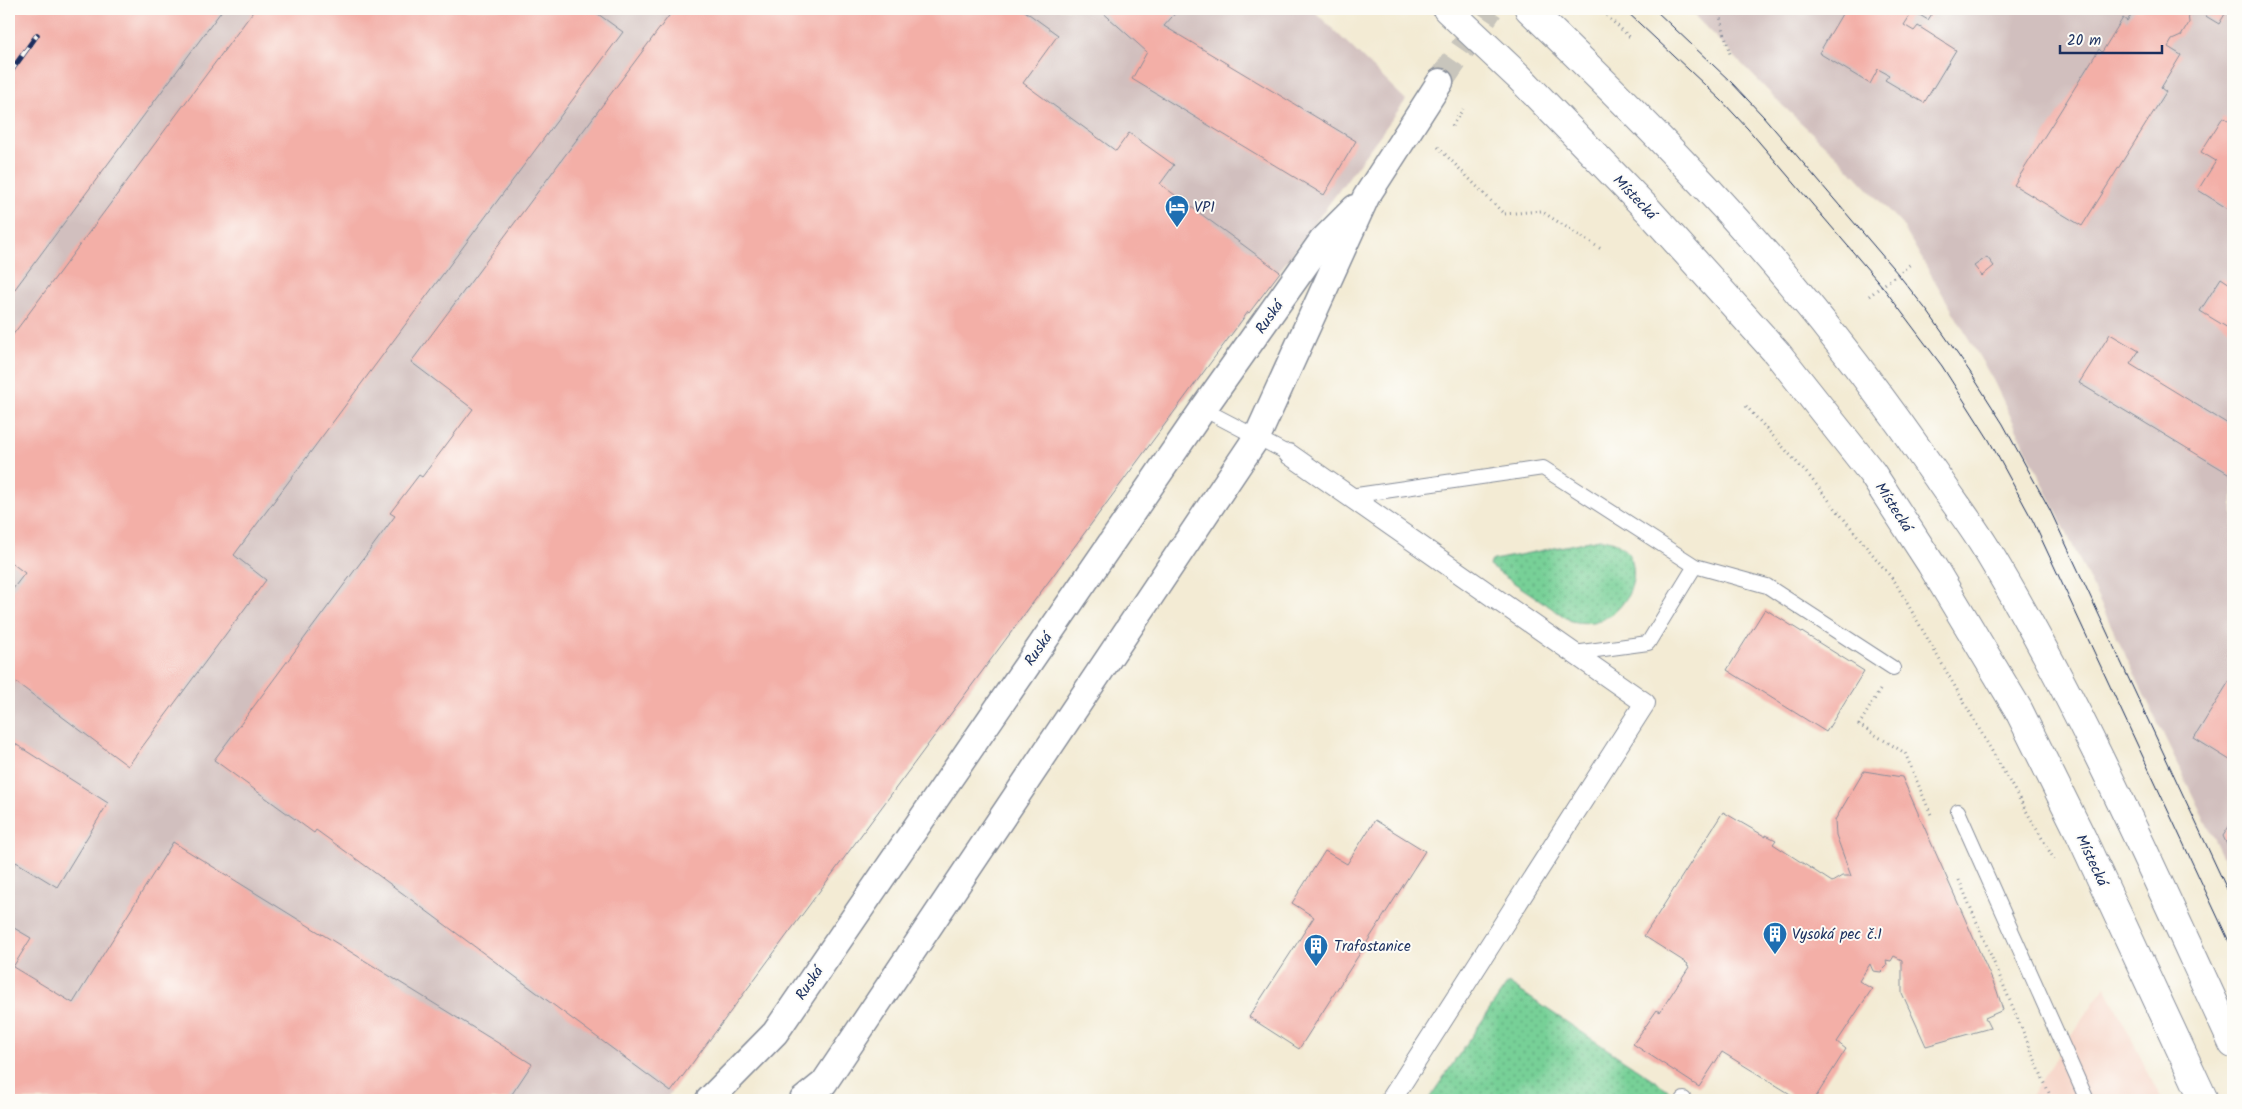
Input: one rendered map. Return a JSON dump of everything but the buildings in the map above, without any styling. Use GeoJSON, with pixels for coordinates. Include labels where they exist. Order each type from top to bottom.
{"type":"FeatureCollection","features":[{"type":"Feature","properties":{"kind":"highway","name":"Místecká"},"geometry":{"type":"LineString","coordinates":[[1447,9],[1519,77],[1648,210],[1777,353],[1872,473],[1932,564],[2018,709],[2082,838],[2204,1100]]}},
{"type":"Feature","properties":{"kind":"highway"},"geometry":{"type":"LineString","coordinates":[[1529,9],[1687,166],[1776,266],[1838,340],[1911,439],[1986,549],[2053,669],[2119,800],[2233,1044]]}},
{"type":"Feature","properties":{"kind":"street","name":"Ruská"},"geometry":{"type":"LineString","coordinates":[[803,1100],[824,1083],[1257,437],[1366,197],[1440,82]]}},
{"type":"Feature","properties":{"kind":"street","name":"Ruská"},"geometry":{"type":"LineString","coordinates":[[709,1100],[775,1034],[1203,409],[1322,241],[1366,197]]}},
{"type":"Feature","properties":{"kind":"street"},"geometry":{"type":"LineString","coordinates":[[1289,454],[1645,703],[1391,1100]]}},
{"type":"Feature","properties":{"kind":"lane"},"geometry":{"type":"LineString","coordinates":[[1203,409],[1289,454]]}},
{"type":"Feature","properties":{"kind":"lane"},"geometry":{"type":"LineString","coordinates":[[1350,496],[1543,468],[1695,566],[1767,586],[1893,668]]}},
{"type":"Feature","properties":{"kind":"lane"},"geometry":{"type":"LineString","coordinates":[[1574,653],[1648,643],[1695,566]]}},
{"type":"Feature","properties":{"kind":"lane"},"geometry":{"type":"LineString","coordinates":[[1958,811],[2087,1100]]}},
{"type":"Feature","properties":{"kind":"path"},"geometry":{"type":"LineString","coordinates":[[1599,9],[1632,39]]}},
{"type":"Feature","properties":{"kind":"path"},"geometry":{"type":"LineString","coordinates":[[1718,9],[1730,54]]}},
{"type":"Feature","properties":{"kind":"path"},"geometry":{"type":"LineString","coordinates":[[1438,147],[1504,214],[1541,210],[1601,249]]}},
{"type":"Feature","properties":{"kind":"path"},"geometry":{"type":"LineString","coordinates":[[1869,296],[1912,263]]}},
{"type":"Feature","properties":{"kind":"path"},"geometry":{"type":"LineString","coordinates":[[1746,406],[1810,477],[1895,582],[2059,868]]}},
{"type":"Feature","properties":{"kind":"path"},"geometry":{"type":"LineString","coordinates":[[1893,668],[1859,725],[1905,753],[1936,826]]}},
{"type":"Feature","properties":{"kind":"path"},"geometry":{"type":"LineString","coordinates":[[1956,872],[2052,1100]]}},
{"type":"Feature","properties":{"kind":"shaded area"},"geometry":{"type":"Polygon","coordinates":[[[9,9],[1312,9],[1406,100],[665,1100],[9,1100],[9,9]]]}},
{"type":"Feature","properties":{"kind":"shaded area"},"geometry":{"type":"Polygon","coordinates":[[[1688,9],[2233,9],[2233,879],[1993,380],[1902,225],[1841,160],[1782,105],[1688,9]]]}},
{"type":"Feature","properties":{"kind":"shaded area"},"geometry":{"type":"Polygon","coordinates":[[[2105,986],[2162,1100],[2028,1100],[2105,986]]]}},
{"type":"Feature","properties":{"kind":"green space"},"geometry":{"type":"Polygon","coordinates":[[[1600,539],[1618,544],[1629,555],[1633,570],[1631,587],[1623,602],[1610,615],[1593,622],[1571,621],[1489,566],[1490,562],[1494,560],[1600,539]]]}},
{"type":"Feature","properties":{"kind":"green space"},"geometry":{"type":"Polygon","coordinates":[[[1508,983],[1670,1091],[1664,1100],[1428,1100],[1508,983]]]}},
{"type":"Feature","properties":{"kind":"tunnel"},"geometry":{"type":"LineString","coordinates":[[1440,82],[1490,9]]}},
{"type":"Feature","properties":{"kind":"tram line"},"geometry":{"type":"LineString","coordinates":[[1624,9],[1722,101],[1748,129],[1882,286],[1942,366],[1989,440],[2033,521],[2233,950]]}},
{"type":"Feature","properties":{"kind":"tram line"},"geometry":{"type":"LineString","coordinates":[[1654,9],[1731,82],[1763,116],[1898,274],[1928,312],[1970,372],[2003,424],[2050,510],[2233,902]]}},
{"type":"Feature","properties":{"kind":"railway"},"geometry":{"type":"LineString","coordinates":[[9,74],[37,35]]}},
{"type":"Feature","properties":{"kind":"place","name":"VP1"},"geometry":{"type":"Point","coordinates":[1177,228]}},
{"type":"Feature","properties":{"kind":"place","name":"Vysoká pec č.1"},"geometry":{"type":"Point","coordinates":[1775,955]}},
{"type":"Feature","properties":{"kind":"place","name":"Trafostanice"},"geometry":{"type":"Point","coordinates":[1316,967]}}]}
